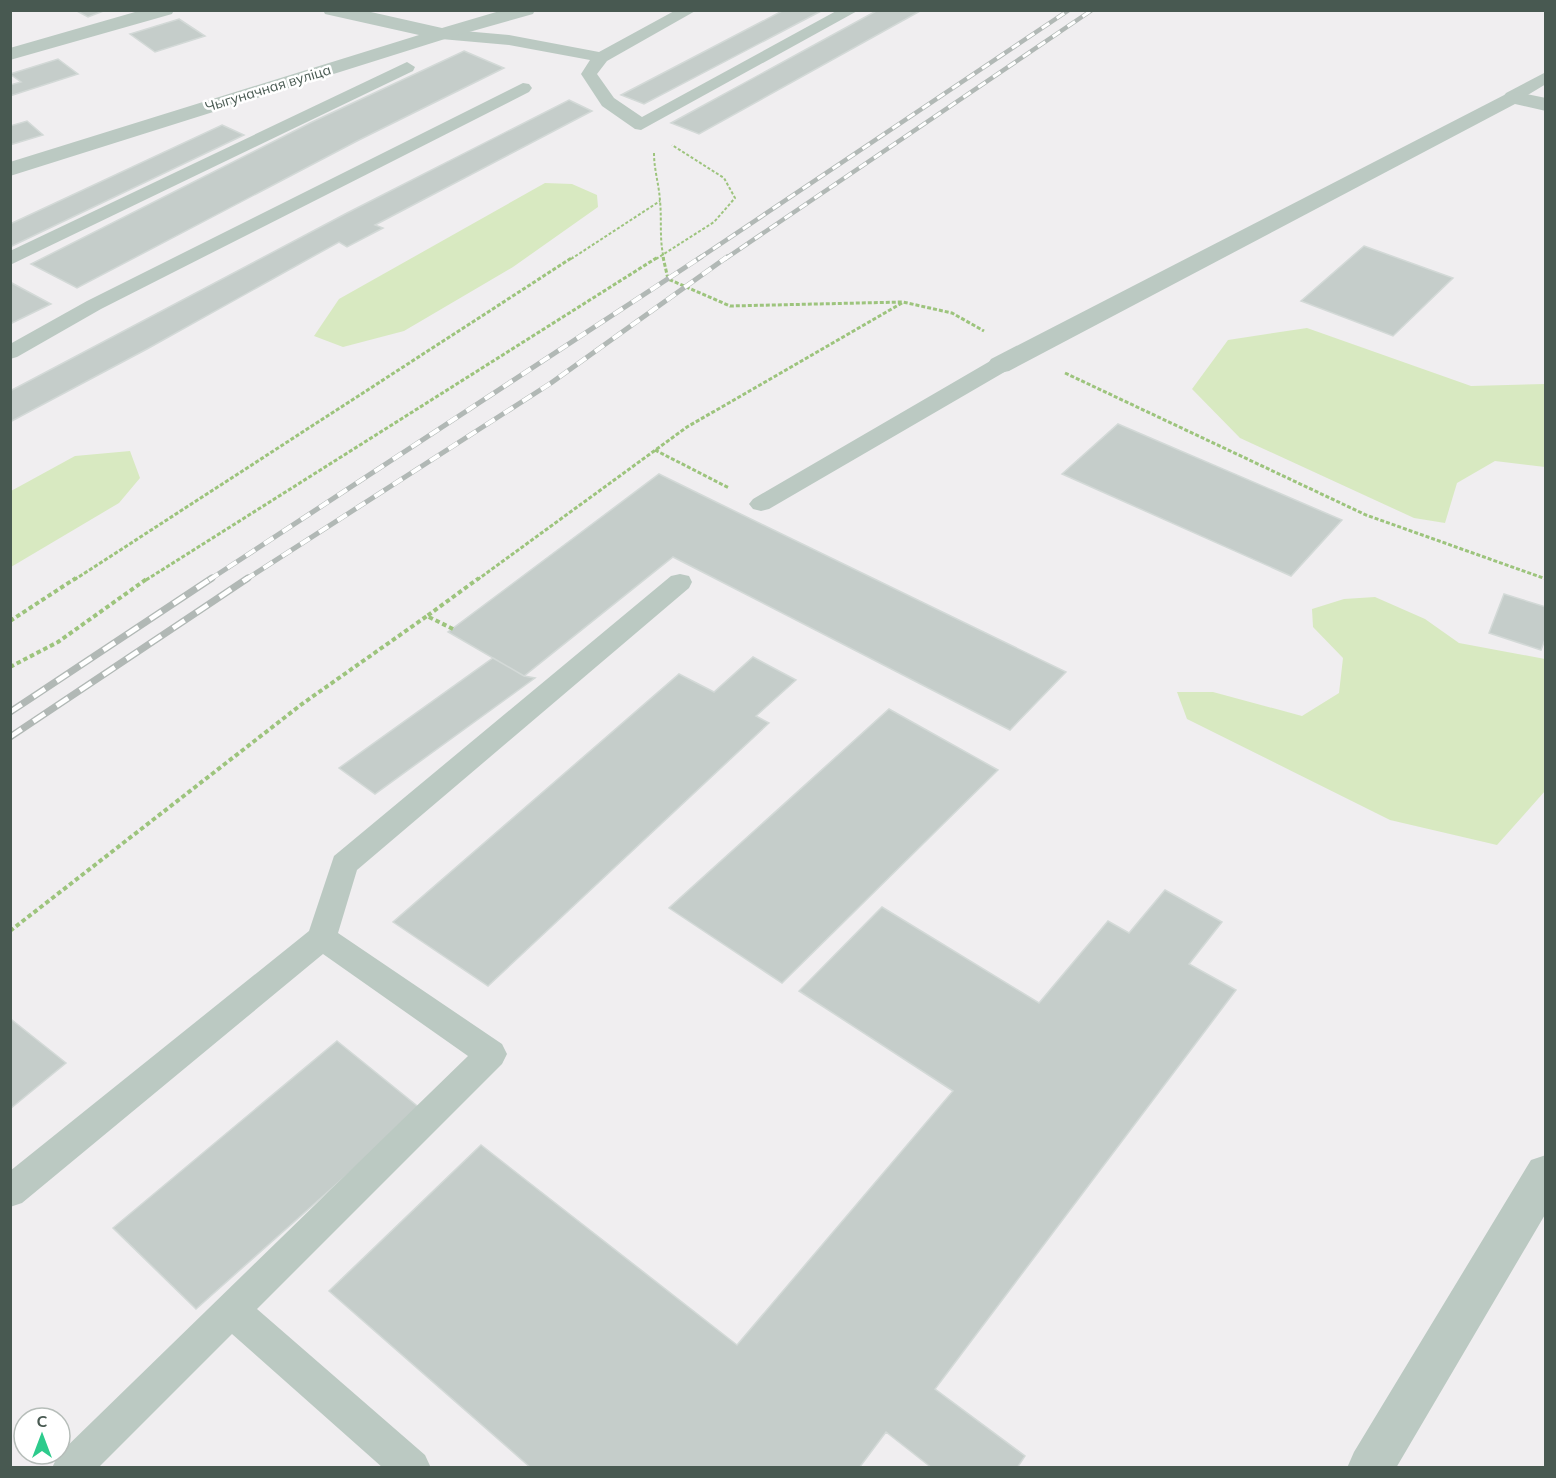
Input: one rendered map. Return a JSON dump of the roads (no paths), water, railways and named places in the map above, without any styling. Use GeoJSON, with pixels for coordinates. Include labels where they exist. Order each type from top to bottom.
{"type":"FeatureCollection","features":[{"type":"Feature","properties":{"kind":"street"},"geometry":{"type":"LineString","coordinates":[[10,54],[165,10]]}},
{"type":"Feature","properties":{"kind":"street"},"geometry":{"type":"LineString","coordinates":[[332,10],[441,34]]}},
{"type":"Feature","properties":{"kind":"street","name":"Чыгуначная вуліца"},"geometry":{"type":"LineString","coordinates":[[10,169],[441,34],[526,10]]}},
{"type":"Feature","properties":{"kind":"street"},"geometry":{"type":"LineString","coordinates":[[1000,365],[1025,354],[1512,97],[1545,105]]}},
{"type":"Feature","properties":{"kind":"street"},"geometry":{"type":"LineString","coordinates":[[1370,1467],[1524,1212],[1545,1173]]}},
{"type":"Feature","properties":{"kind":"lane"},"geometry":{"type":"LineString","coordinates":[[689,10],[600,57],[589,74],[608,102],[641,125],[851,10]]}},
{"type":"Feature","properties":{"kind":"lane"},"geometry":{"type":"LineString","coordinates":[[441,34],[509,40],[600,57]]}},
{"type":"Feature","properties":{"kind":"lane"},"geometry":{"type":"LineString","coordinates":[[10,259],[407,66]]}},
{"type":"Feature","properties":{"kind":"lane"},"geometry":{"type":"LineString","coordinates":[[1512,97],[1545,77]]}},
{"type":"Feature","properties":{"kind":"lane"},"geometry":{"type":"LineString","coordinates":[[10,353],[104,300],[523,88]]}},
{"type":"Feature","properties":{"kind":"lane"},"geometry":{"type":"LineString","coordinates":[[761,504],[1000,365]]}},
{"type":"Feature","properties":{"kind":"lane"},"geometry":{"type":"LineString","coordinates":[[10,1192],[322,938],[344,864],[680,582]]}},
{"type":"Feature","properties":{"kind":"lane"},"geometry":{"type":"LineString","coordinates":[[71,1467],[491,1054],[322,938]]}},
{"type":"Feature","properties":{"kind":"lane"},"geometry":{"type":"LineString","coordinates":[[231,1310],[412,1467]]}},
{"type":"Feature","properties":{"kind":"railway"},"geometry":{"type":"LineString","coordinates":[[700,258],[1069,10]]}},
{"type":"Feature","properties":{"kind":"railway"},"geometry":{"type":"LineString","coordinates":[[725,259],[1092,10]]}},
{"type":"Feature","properties":{"kind":"railway"},"geometry":{"type":"LineString","coordinates":[[245,580],[551,383],[727,257]]}},
{"type":"Feature","properties":{"kind":"railway"},"geometry":{"type":"LineString","coordinates":[[209,580],[700,258]]}},
{"type":"Feature","properties":{"kind":"railway"},"geometry":{"type":"LineString","coordinates":[[10,712],[212,578]]}},
{"type":"Feature","properties":{"kind":"railway"},"geometry":{"type":"LineString","coordinates":[[10,737],[245,580]]}}]}
